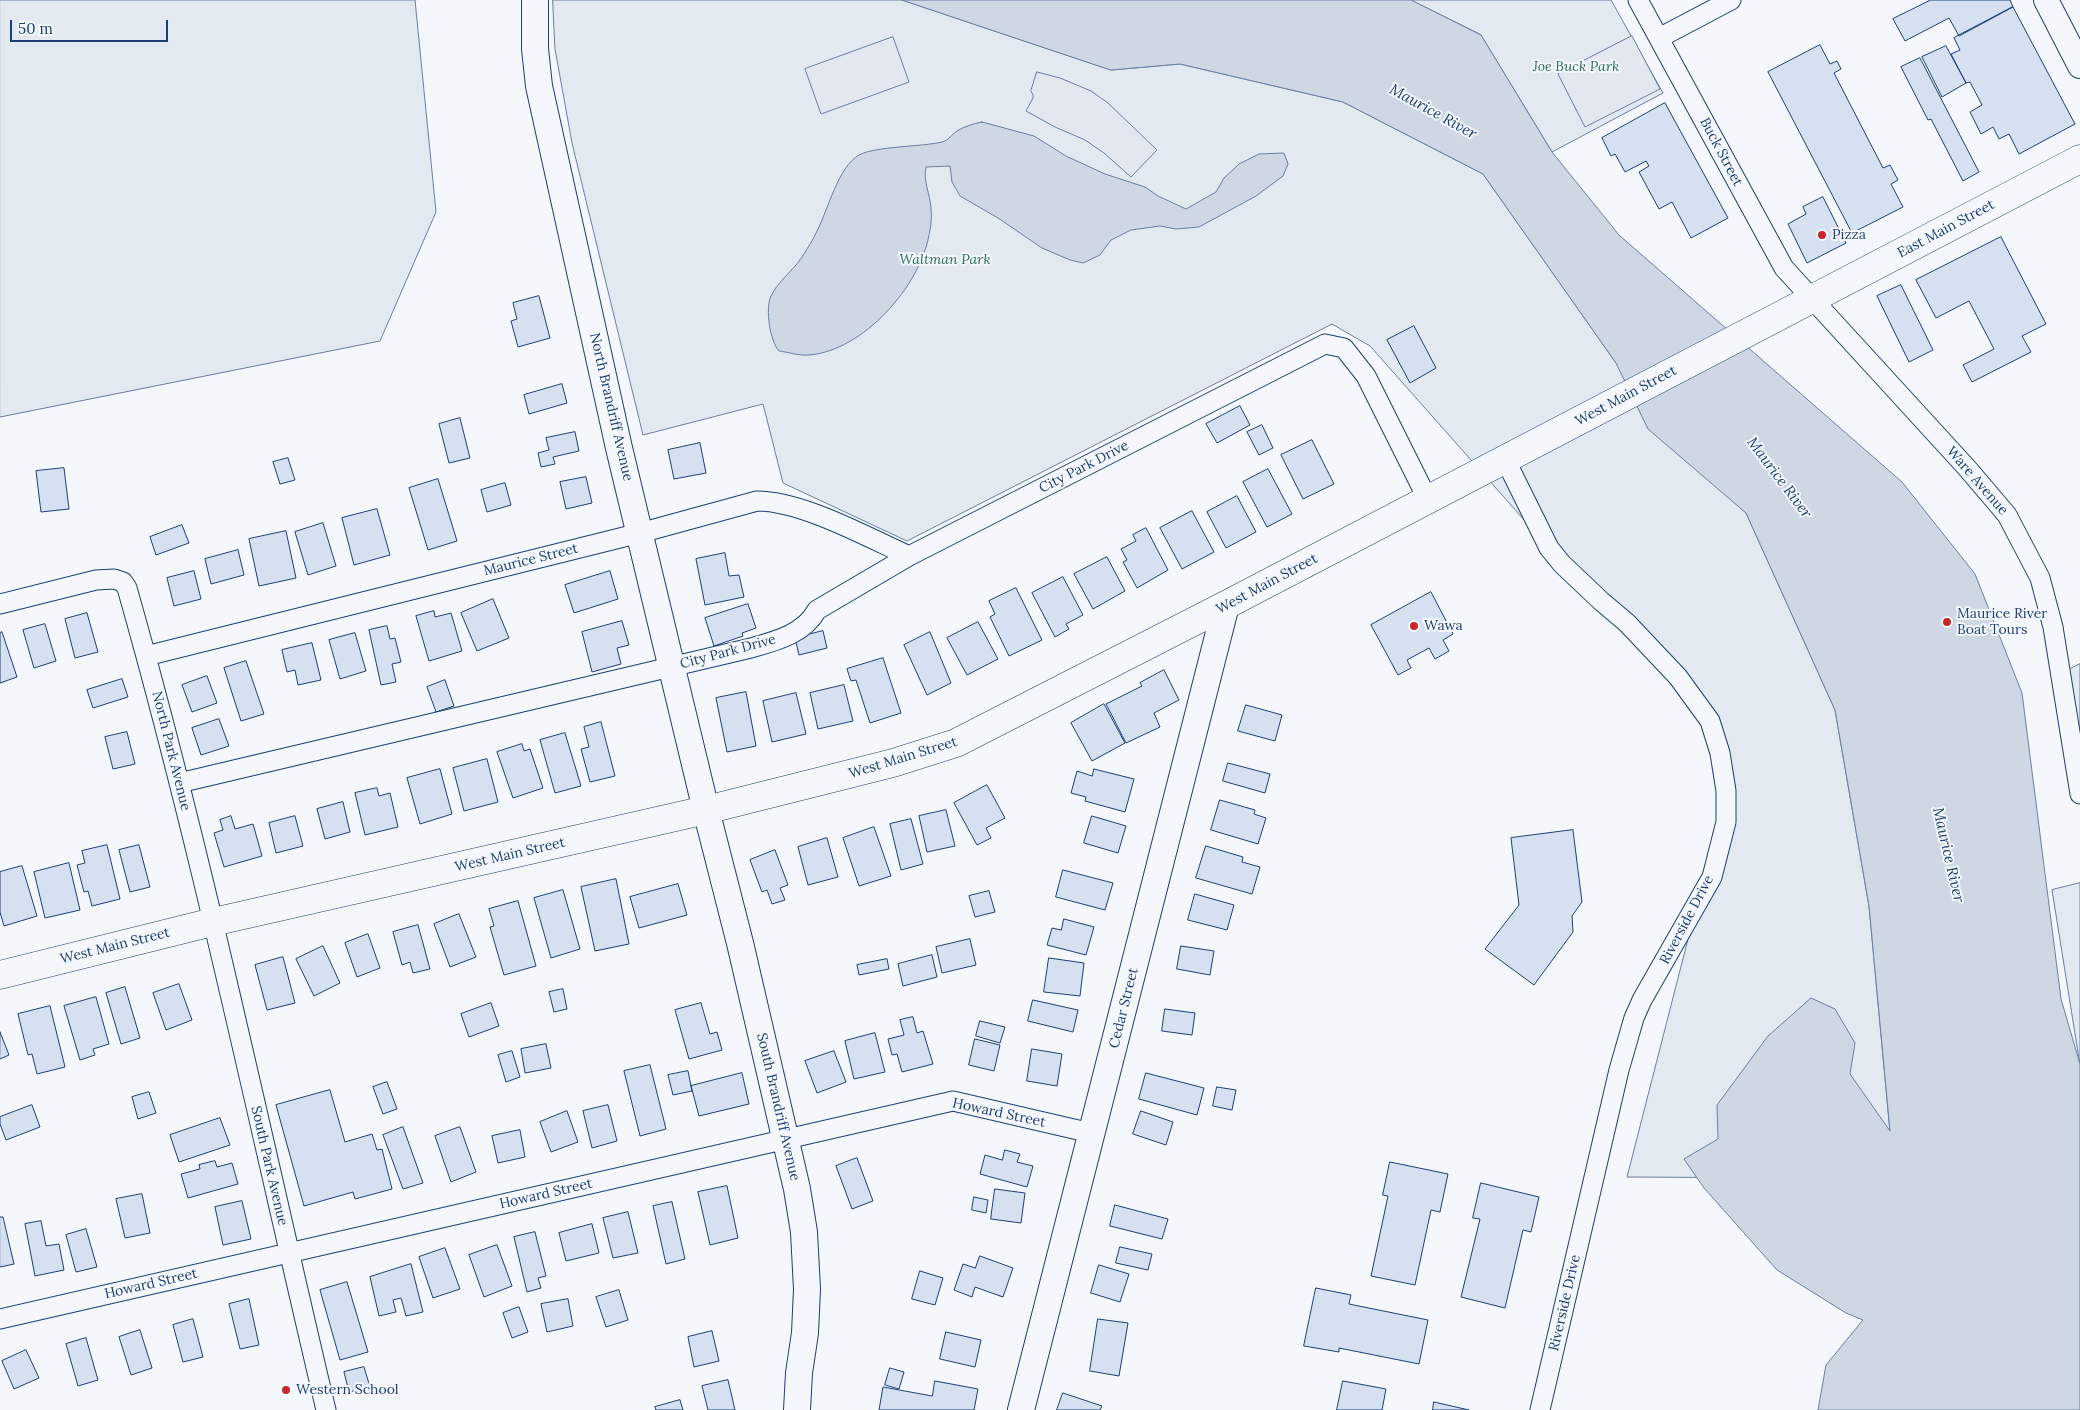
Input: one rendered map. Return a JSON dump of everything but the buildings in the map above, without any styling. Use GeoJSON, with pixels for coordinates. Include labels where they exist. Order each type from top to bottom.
{"type":"FeatureCollection","features":[{"type":"Feature","properties":{"kind":"highway","name":"East Main Street"},"geometry":{"type":"LineString","coordinates":[[1811,299],[2080,159]]}},
{"type":"Feature","properties":{"kind":"highway","name":"West Main Street"},"geometry":{"type":"LineString","coordinates":[[0,975],[213,922],[706,810],[893,763],[956,743],[1226,605],[1811,299]]}},
{"type":"Feature","properties":{"kind":"main road","name":"North Brandriff Avenue"},"geometry":{"type":"LineString","coordinates":[[535,0],[535,49],[539,86],[640,533],[706,810]]}},
{"type":"Feature","properties":{"kind":"main road","name":"Cedar Street"},"geometry":{"type":"LineString","coordinates":[[1020,1410],[1226,605]]}},
{"type":"Feature","properties":{"kind":"main road","name":"South Brandriff Avenue"},"geometry":{"type":"LineString","coordinates":[[706,810],[740,943],[786,1140],[804,1232],[807,1270],[805,1333],[799,1373],[797,1410]]}},
{"type":"Feature","properties":{"kind":"street","name":"Buck Street"},"geometry":{"type":"LineString","coordinates":[[1638,0],[1774,252],[1784,268],[1811,299]]}},
{"type":"Feature","properties":{"kind":"street"},"geometry":{"type":"LineString","coordinates":[[1659,38],[1730,0]]}},
{"type":"Feature","properties":{"kind":"street"},"geometry":{"type":"LineString","coordinates":[[2046,0],[2080,66]]}},
{"type":"Feature","properties":{"kind":"street","name":"Ware Avenue"},"geometry":{"type":"LineString","coordinates":[[1811,299],[1968,468],[2007,515],[2030,556],[2040,578],[2053,627],[2080,794]]}},
{"type":"Feature","properties":{"kind":"street","name":"City Park Drive"},"geometry":{"type":"LineString","coordinates":[[671,666],[751,648],[782,638],[810,622],[817,610],[909,556],[1325,344],[1344,348],[1366,376],[1428,500]]}},
{"type":"Feature","properties":{"kind":"street","name":"Riverside Drive"},"geometry":{"type":"LineString","coordinates":[[1505,459],[1549,548],[1562,564],[1627,624],[1678,677],[1710,721],[1720,753],[1726,791],[1726,822],[1712,877],[1634,1018],[1617,1080],[1540,1410]]}},
{"type":"Feature","properties":{"kind":"street","name":"Maurice Street"},"geometry":{"type":"LineString","coordinates":[[146,656],[640,533],[757,501],[774,501],[840,525],[909,556]]}},
{"type":"Feature","properties":{"kind":"street","name":"North Park Avenue"},"geometry":{"type":"LineString","coordinates":[[0,604],[96,580],[114,579],[123,582],[127,588],[146,656],[213,922]]}},
{"type":"Feature","properties":{"kind":"street"},"geometry":{"type":"LineString","coordinates":[[179,784],[671,666]]}},
{"type":"Feature","properties":{"kind":"street","name":"South Park Avenue"},"geometry":{"type":"LineString","coordinates":[[213,922],[326,1410]]}},
{"type":"Feature","properties":{"kind":"street","name":"Howard Street"},"geometry":{"type":"LineString","coordinates":[[0,1319],[953,1101],[1091,1133]]}},
{"type":"Feature","properties":{"kind":"green space"},"geometry":{"type":"Polygon","coordinates":[[[0,0],[415,0],[436,212],[380,341],[0,417],[0,0]]]}},
{"type":"Feature","properties":{"kind":"green space","name":"Waltman Park"},"geometry":{"type":"Polygon","coordinates":[[[553,0],[902,0],[1111,70],[1180,64],[1343,102],[1483,174],[1616,363],[1746,513],[1835,710],[1869,906],[1890,1132],[1812,1178],[1627,1177],[1726,791],[1720,727],[1549,548],[1370,346],[1332,324],[907,541],[783,483],[763,404],[643,435],[572,143],[555,49],[553,0]]]}},
{"type":"Feature","properties":{"kind":"green space","name":"Joe Buck Park"},"geometry":{"type":"Polygon","coordinates":[[[1411,0],[1611,0],[1663,93],[1552,152],[1481,35],[1411,0]]]}},
{"type":"Feature","properties":{"kind":"green space"},"geometry":{"type":"Polygon","coordinates":[[[2080,664],[2080,780],[2062,673],[2080,664]]]}},
{"type":"Feature","properties":{"kind":"green space"},"geometry":{"type":"Polygon","coordinates":[[[2080,883],[2080,1065],[2052,890],[2080,883]]]}},
{"type":"Feature","properties":{"kind":"shaded area"},"geometry":{"type":"Polygon","coordinates":[[[1632,36],[1660,89],[1585,127],[1558,74],[1632,36]]]}},
{"type":"Feature","properties":{"kind":"shaded area"},"geometry":{"type":"Polygon","coordinates":[[[893,37],[909,82],[821,114],[805,69],[893,37]]]}},
{"type":"Feature","properties":{"kind":"shaded area"},"geometry":{"type":"Polygon","coordinates":[[[1037,72],[1060,78],[1091,91],[1108,103],[1157,150],[1131,177],[1104,153],[1085,140],[1055,127],[1026,111],[1033,98],[1031,91],[1037,72]]]}},
{"type":"Feature","properties":{"kind":"water","name":"Maurice River"},"geometry":{"type":"Polygon","coordinates":[[[902,0],[1411,0],[1481,35],[1552,152],[1619,235],[1902,482],[1975,574],[2022,693],[2061,999],[2080,1064],[2080,1410],[1818,1410],[1826,1365],[1863,1320],[1846,1313],[1777,1270],[1704,1188],[1684,1159],[1718,1139],[1717,1105],[1768,1036],[1811,998],[1835,1009],[1855,1043],[1850,1074],[1890,1131],[1869,906],[1835,710],[1746,513],[1648,429],[1616,363],[1483,174],[1343,102],[1180,64],[1111,70],[902,0]]]}},
{"type":"Feature","properties":{"kind":"water"},"geometry":{"type":"Polygon","coordinates":[[[982,122],[1034,136],[1066,156],[1105,174],[1145,187],[1158,196],[1186,209],[1216,192],[1224,178],[1239,164],[1259,154],[1284,153],[1288,164],[1283,176],[1256,196],[1199,227],[1176,229],[1160,226],[1131,230],[1111,240],[1100,255],[1083,263],[1070,260],[1042,248],[998,218],[960,196],[952,182],[950,166],[926,167],[925,178],[931,211],[930,232],[914,275],[886,313],[849,342],[829,351],[809,355],[779,351],[773,340],[769,325],[768,309],[771,296],[810,244],[839,179],[852,161],[859,155],[876,150],[933,144],[944,141],[960,129],[982,122]]]}},
{"type":"Feature","properties":{"kind":"place","name":"Pizza"},"geometry":{"type":"Point","coordinates":[1822,235]}},
{"type":"Feature","properties":{"kind":"place","name":"Maurice River Boat Tours"},"geometry":{"type":"Point","coordinates":[1947,622]}},
{"type":"Feature","properties":{"kind":"place","name":"Wawa"},"geometry":{"type":"Point","coordinates":[1414,626]}},
{"type":"Feature","properties":{"kind":"place","name":"Western School"},"geometry":{"type":"Point","coordinates":[286,1390]}}]}
